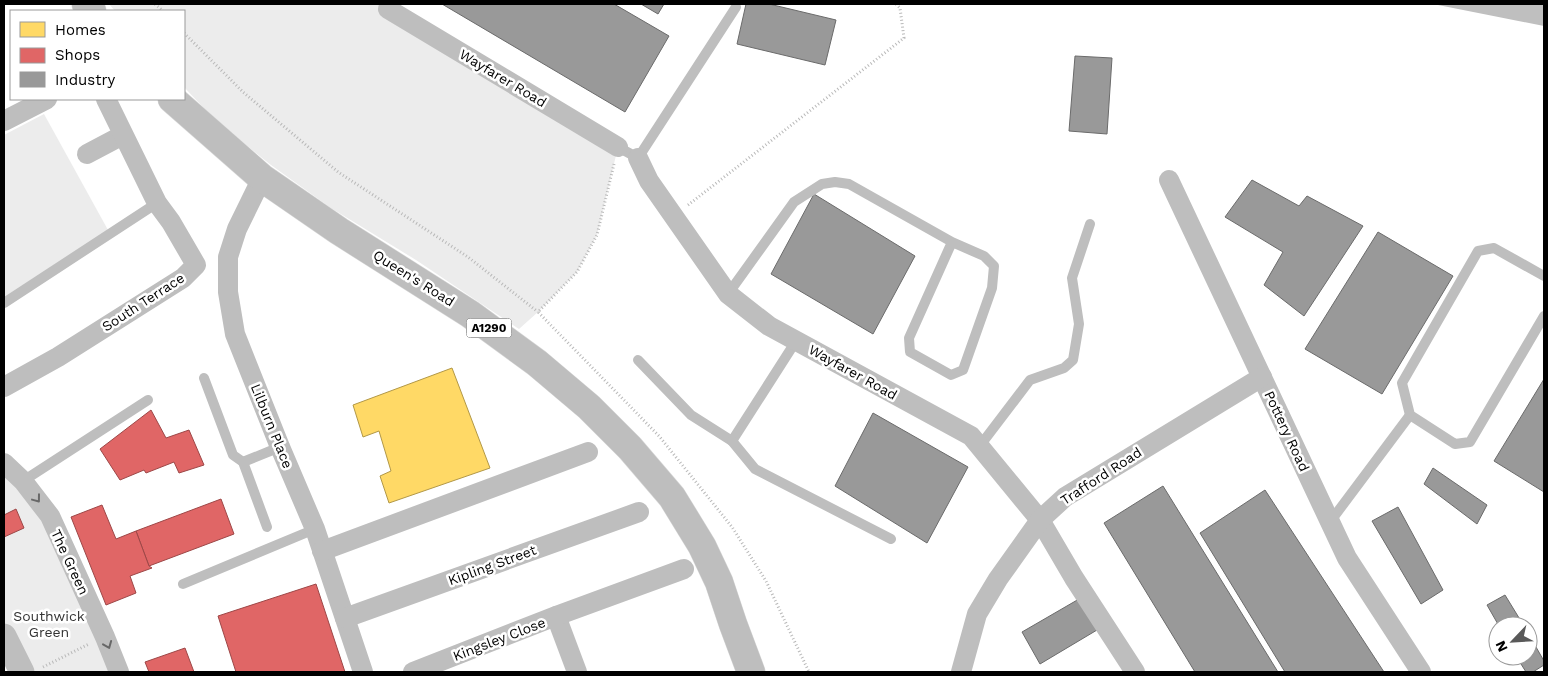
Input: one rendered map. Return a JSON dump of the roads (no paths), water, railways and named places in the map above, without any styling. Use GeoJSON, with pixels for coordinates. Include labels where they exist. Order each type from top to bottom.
{"type":"FeatureCollection","features":[{"type":"Feature","properties":{"kind":"main road","name":"Queen's Road"},"geometry":{"type":"LineString","coordinates":[[173,100],[262,178],[340,231],[470,314],[537,363],[588,407],[630,448],[672,497],[706,555],[719,582],[733,624]]}},
{"type":"Feature","properties":{"kind":"main road","name":"A1290"},"geometry":{"type":"LineString","coordinates":[[733,624],[734,672]]}},
{"type":"Feature","properties":{"kind":"main road","name":"A1290"},"geometry":{"type":"LineString","coordinates":[[733,624],[751,672]]}},
{"type":"Feature","properties":{"kind":"street","name":"Wayfarer Road"},"geometry":{"type":"LineString","coordinates":[[388,8],[618,147]]}},
{"type":"Feature","properties":{"kind":"street"},"geometry":{"type":"LineString","coordinates":[[4,121],[45,100]]}},
{"type":"Feature","properties":{"kind":"street","name":"South Terrace"},"geometry":{"type":"LineString","coordinates":[[4,387],[58,357],[183,278],[196,265],[171,222],[157,203],[106,100]]}},
{"type":"Feature","properties":{"kind":"street"},"geometry":{"type":"LineString","coordinates":[[87,154],[124,135]]}},
{"type":"Feature","properties":{"kind":"street","name":"Wayfarer Road"},"geometry":{"type":"LineString","coordinates":[[638,158],[649,181],[728,294],[769,326],[971,436],[1040,520],[1074,578],[1135,672]]}},
{"type":"Feature","properties":{"kind":"street","name":"Lilburn Place"},"geometry":{"type":"LineString","coordinates":[[262,178],[237,228],[228,257],[228,292],[235,334],[280,447],[316,530],[363,672]]}},
{"type":"Feature","properties":{"kind":"street","name":"Pottery Road"},"geometry":{"type":"LineString","coordinates":[[1169,180],[1347,558],[1421,672]]}},
{"type":"Feature","properties":{"kind":"street","name":"Trafford Road"},"geometry":{"type":"LineString","coordinates":[[961,672],[978,614],[998,578],[1040,520],[1064,498],[1262,377]]}},
{"type":"Feature","properties":{"kind":"street"},"geometry":{"type":"LineString","coordinates":[[322,551],[588,452]]}},
{"type":"Feature","properties":{"kind":"street","name":"The Green"},"geometry":{"type":"LineString","coordinates":[[4,463],[23,481],[50,516],[119,672]]}},
{"type":"Feature","properties":{"kind":"street","name":"Kipling Street"},"geometry":{"type":"LineString","coordinates":[[345,618],[639,512]]}},
{"type":"Feature","properties":{"kind":"street","name":"Kingsley Close"},"geometry":{"type":"LineString","coordinates":[[413,672],[556,616],[684,569]]}},
{"type":"Feature","properties":{"kind":"street","name":"Kingsley Close"},"geometry":{"type":"LineString","coordinates":[[556,616],[577,672]]}},
{"type":"Feature","properties":{"kind":"street"},"geometry":{"type":"LineString","coordinates":[[4,636],[31,670]]}},
{"type":"Feature","properties":{"kind":"lane"},"geometry":{"type":"LineString","coordinates":[[618,147],[638,158],[736,7]]}},
{"type":"Feature","properties":{"kind":"lane"},"geometry":{"type":"LineString","coordinates":[[728,294],[794,202],[822,184],[835,182],[849,184],[952,242],[984,256],[994,266],[992,288],[963,370],[951,375],[910,352],[909,338],[952,242]]}},
{"type":"Feature","properties":{"kind":"lane"},"geometry":{"type":"LineString","coordinates":[[4,303],[157,203]]}},
{"type":"Feature","properties":{"kind":"lane"},"geometry":{"type":"LineString","coordinates":[[979,447],[1030,380],[1064,368],[1073,360],[1079,324],[1072,278],[1090,224]]}},
{"type":"Feature","properties":{"kind":"lane"},"geometry":{"type":"LineString","coordinates":[[1544,276],[1494,248],[1478,251],[1402,383],[1410,415],[1455,444],[1470,442],[1544,316]]}},
{"type":"Feature","properties":{"kind":"lane"},"geometry":{"type":"LineString","coordinates":[[732,441],[796,341]]}},
{"type":"Feature","properties":{"kind":"lane"},"geometry":{"type":"LineString","coordinates":[[638,360],[692,415],[732,441],[756,469],[891,539]]}},
{"type":"Feature","properties":{"kind":"lane"},"geometry":{"type":"LineString","coordinates":[[204,378],[233,455],[243,462],[267,527]]}},
{"type":"Feature","properties":{"kind":"lane"},"geometry":{"type":"LineString","coordinates":[[23,481],[148,400]]}},
{"type":"Feature","properties":{"kind":"lane"},"geometry":{"type":"LineString","coordinates":[[1330,522],[1410,415]]}},
{"type":"Feature","properties":{"kind":"lane"},"geometry":{"type":"LineString","coordinates":[[243,462],[280,447]]}},
{"type":"Feature","properties":{"kind":"lane"},"geometry":{"type":"LineString","coordinates":[[183,584],[316,530]]}},
{"type":"Feature","properties":{"kind":"park label","name":"Southwick Green"},"geometry":{"type":"Point","coordinates":[49,624]}}]}
